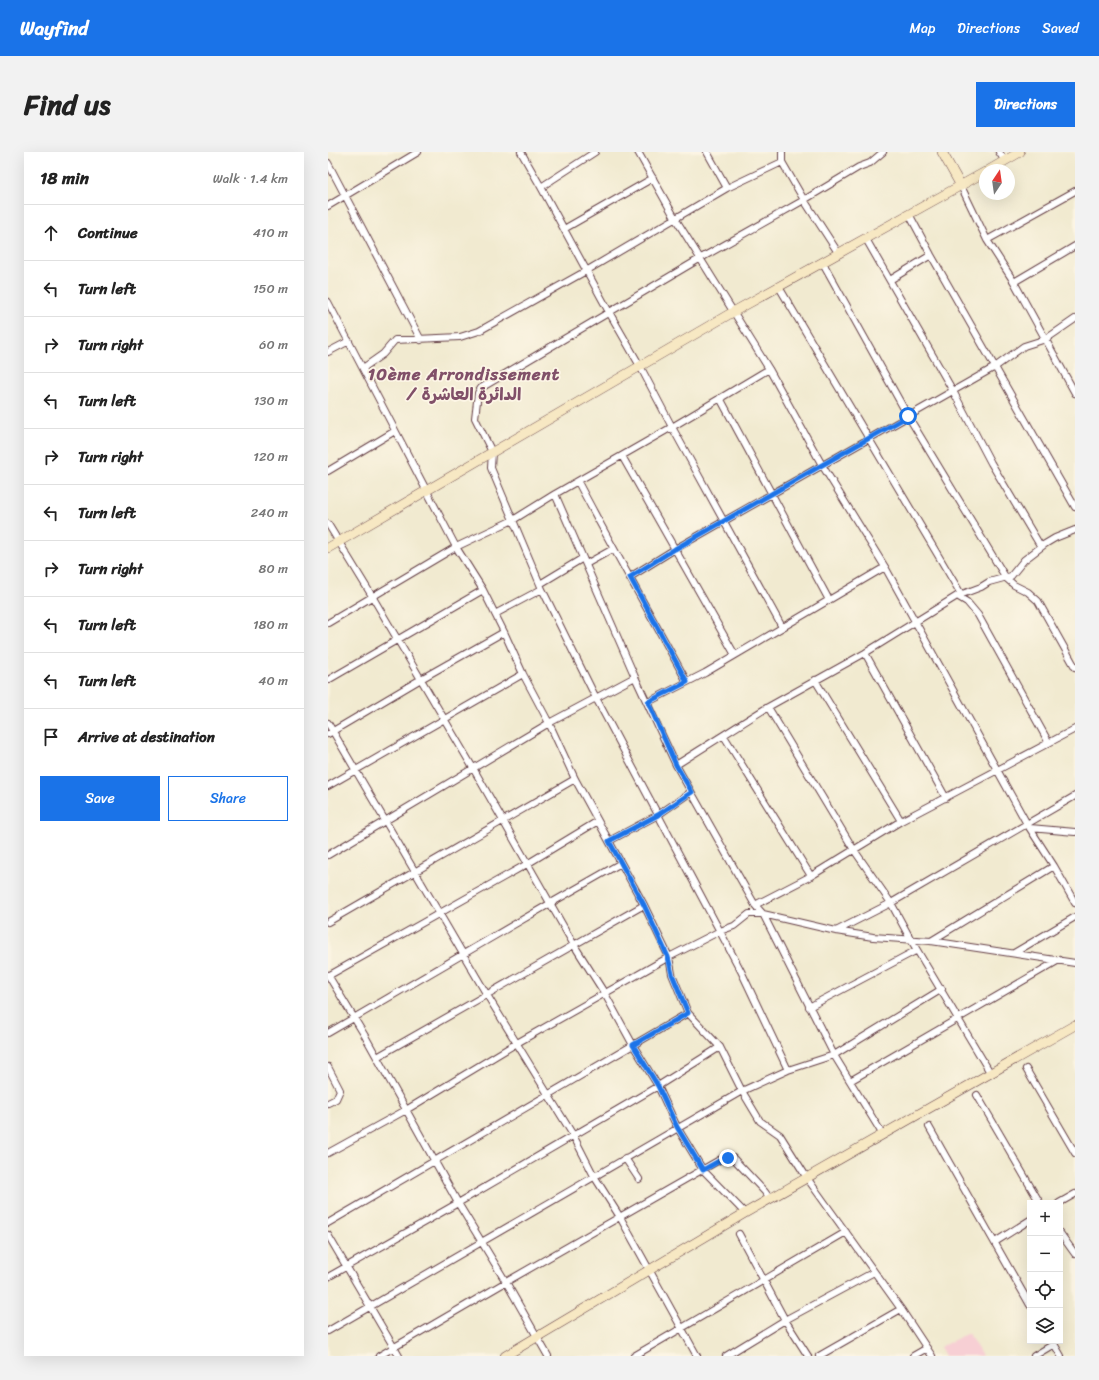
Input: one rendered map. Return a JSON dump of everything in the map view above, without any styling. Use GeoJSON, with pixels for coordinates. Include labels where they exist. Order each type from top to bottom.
{"type":"FeatureCollection","features":[{"type":"Feature","properties":{"kind":"street"},"geometry":{"type":"LineString","coordinates":[[328,206],[418,152]]}},
{"type":"Feature","properties":{"kind":"street"},"geometry":{"type":"LineString","coordinates":[[521,152],[640,366],[782,627]]}},
{"type":"Feature","properties":{"kind":"street"},"geometry":{"type":"LineString","coordinates":[[541,188],[595,152]]}},
{"type":"Feature","properties":{"kind":"street"},"geometry":{"type":"LineString","coordinates":[[638,152],[675,218],[769,369],[822,465],[885,567],[1029,826],[1054,866],[1075,904]]}},
{"type":"Feature","properties":{"kind":"street"},"geometry":{"type":"LineString","coordinates":[[707,152],[728,188]]}},
{"type":"Feature","properties":{"kind":"street"},"geometry":{"type":"LineString","coordinates":[[782,152],[782,162],[804,200],[839,254]]}},
{"type":"Feature","properties":{"kind":"street"},"geometry":{"type":"LineString","coordinates":[[788,1070],[741,971],[596,698],[541,587],[491,468],[492,452],[475,418],[479,390],[481,388],[700,258],[804,200],[859,167],[870,163],[883,152]]}},
{"type":"Feature","properties":{"kind":"street"},"geometry":{"type":"LineString","coordinates":[[942,152],[988,240],[1014,282],[1075,392]]}},
{"type":"Feature","properties":{"kind":"street"},"geometry":{"type":"LineString","coordinates":[[999,152],[1005,161]]}},
{"type":"Feature","properties":{"kind":"street"},"geometry":{"type":"LineString","coordinates":[[1000,164],[1020,152]]}},
{"type":"Feature","properties":{"kind":"street"},"geometry":{"type":"LineString","coordinates":[[363,368],[383,354],[395,340],[460,337],[478,331],[586,271],[728,188],[782,162]]}},
{"type":"Feature","properties":{"kind":"street"},"geometry":{"type":"LineString","coordinates":[[328,163],[421,340]]}},
{"type":"Feature","properties":{"kind":"street"},"geometry":{"type":"LineString","coordinates":[[328,548],[733,312],[979,176]]}},
{"type":"Feature","properties":{"kind":"street"},"geometry":{"type":"LineString","coordinates":[[564,229],[653,178]]}},
{"type":"Feature","properties":{"kind":"street"},"geometry":{"type":"LineString","coordinates":[[988,240],[1075,191]]}},
{"type":"Feature","properties":{"kind":"street"},"geometry":{"type":"LineString","coordinates":[[909,214],[1075,507]]}},
{"type":"Feature","properties":{"kind":"street"},"geometry":{"type":"LineString","coordinates":[[866,239],[953,392],[991,463],[1041,547]]}},
{"type":"Feature","properties":{"kind":"street"},"geometry":{"type":"LineString","coordinates":[[1014,282],[1075,246]]}},
{"type":"Feature","properties":{"kind":"street"},"geometry":{"type":"LineString","coordinates":[[890,280],[931,255]]}},
{"type":"Feature","properties":{"kind":"street"},"geometry":{"type":"LineString","coordinates":[[823,263],[908,416],[1006,578],[1014,585],[1028,592],[1038,601],[1075,667]]}},
{"type":"Feature","properties":{"kind":"street"},"geometry":{"type":"LineString","coordinates":[[779,287],[959,595],[978,615],[1049,743]]}},
{"type":"Feature","properties":{"kind":"street"},"geometry":{"type":"LineString","coordinates":[[328,302],[456,547],[483,590],[575,779],[644,905],[668,957],[672,974],[688,1013],[720,1047],[742,1091],[760,1121],[780,1135],[807,1178],[901,1309],[932,1356]]}},
{"type":"Feature","properties":{"kind":"street"},"geometry":{"type":"LineString","coordinates":[[630,577],[675,549],[908,416],[953,392],[995,367],[1024,346],[1046,340],[1075,320]]}},
{"type":"Feature","properties":{"kind":"street"},"geometry":{"type":"LineString","coordinates":[[328,352],[349,341]]}},
{"type":"Feature","properties":{"kind":"street"},"geometry":{"type":"LineString","coordinates":[[328,623],[456,547],[513,520],[769,369]]}},
{"type":"Feature","properties":{"kind":"street"},"geometry":{"type":"LineString","coordinates":[[720,398],[829,600]]}},
{"type":"Feature","properties":{"kind":"street"},"geometry":{"type":"LineString","coordinates":[[328,471],[395,431]]}},
{"type":"Feature","properties":{"kind":"street"},"geometry":{"type":"LineString","coordinates":[[622,456],[735,654]]}},
{"type":"Feature","properties":{"kind":"street"},"geometry":{"type":"LineString","coordinates":[[578,482],[613,549],[630,577],[687,682]]}},
{"type":"Feature","properties":{"kind":"street"},"geometry":{"type":"LineString","coordinates":[[555,494],[635,677],[648,702],[676,765],[755,906],[763,914],[834,1055],[883,1135]]}},
{"type":"Feature","properties":{"kind":"street"},"geometry":{"type":"LineString","coordinates":[[328,524],[340,541],[473,768],[527,864],[605,994],[658,1086],[677,1127],[703,1170],[745,1213]]}},
{"type":"Feature","properties":{"kind":"street"},"geometry":{"type":"LineString","coordinates":[[676,765],[768,707],[959,595],[981,587],[989,582],[1006,578],[1013,574],[1024,560],[1041,547],[1055,538],[1075,530]]}},
{"type":"Feature","properties":{"kind":"street"},"geometry":{"type":"LineString","coordinates":[[495,614],[585,561],[613,549]]}},
{"type":"Feature","properties":{"kind":"street"},"geometry":{"type":"LineString","coordinates":[[648,702],[687,682],[885,567]]}},
{"type":"Feature","properties":{"kind":"street"},"geometry":{"type":"LineString","coordinates":[[328,680],[483,590]]}},
{"type":"Feature","properties":{"kind":"street"},"geometry":{"type":"LineString","coordinates":[[331,733],[421,679],[504,632]]}},
{"type":"Feature","properties":{"kind":"street"},"geometry":{"type":"LineString","coordinates":[[864,652],[946,798]]}},
{"type":"Feature","properties":{"kind":"street"},"geometry":{"type":"LineString","coordinates":[[328,786],[523,674]]}},
{"type":"Feature","properties":{"kind":"street"},"geometry":{"type":"LineString","coordinates":[[328,855],[549,723],[635,677]]}},
{"type":"Feature","properties":{"kind":"street"},"geometry":{"type":"LineString","coordinates":[[816,680],[901,821]]}},
{"type":"Feature","properties":{"kind":"street"},"geometry":{"type":"LineString","coordinates":[[768,707],[854,850],[891,903],[911,940],[942,989],[991,1074]]}},
{"type":"Feature","properties":{"kind":"street"},"geometry":{"type":"LineString","coordinates":[[328,722],[331,733],[356,770],[487,995],[573,1135],[594,1176],[620,1217],[697,1356]]}},
{"type":"Feature","properties":{"kind":"street"},"geometry":{"type":"LineString","coordinates":[[755,906],[811,876],[901,821],[1075,729]]}},
{"type":"Feature","properties":{"kind":"street"},"geometry":{"type":"LineString","coordinates":[[724,736],[811,876]]}},
{"type":"Feature","properties":{"kind":"street"},"geometry":{"type":"LineString","coordinates":[[328,922],[575,779]]}},
{"type":"Feature","properties":{"kind":"street"},"geometry":{"type":"LineString","coordinates":[[609,841],[658,815],[692,792]]}},
{"type":"Feature","properties":{"kind":"street"},"geometry":{"type":"LineString","coordinates":[[836,931],[891,903],[1029,826],[1075,796]]}},
{"type":"Feature","properties":{"kind":"street"},"geometry":{"type":"LineString","coordinates":[[548,1356],[506,1282],[458,1203],[354,1017],[328,975],[440,914],[598,822]]}},
{"type":"Feature","properties":{"kind":"street"},"geometry":{"type":"LineString","coordinates":[[1029,826],[1075,832]]}},
{"type":"Feature","properties":{"kind":"street"},"geometry":{"type":"LineString","coordinates":[[328,1033],[550,902],[621,863]]}},
{"type":"Feature","properties":{"kind":"street"},"geometry":{"type":"LineString","coordinates":[[931,941],[1054,866]]}},
{"type":"Feature","properties":{"kind":"street"},"geometry":{"type":"LineString","coordinates":[[377,1057],[644,905]]}},
{"type":"Feature","properties":{"kind":"street"},"geometry":{"type":"LineString","coordinates":[[328,1153],[406,1110],[517,1043],[668,957],[720,931],[734,926],[749,914],[763,914],[836,931],[873,937],[931,941],[1075,962]]}},
{"type":"Feature","properties":{"kind":"street"},"geometry":{"type":"LineString","coordinates":[[1014,953],[1075,917]]}},
{"type":"Feature","properties":{"kind":"street"},"geometry":{"type":"LineString","coordinates":[[809,1007],[917,950]]}},
{"type":"Feature","properties":{"kind":"street"},"geometry":{"type":"LineString","coordinates":[[850,1081],[1059,960]]}},
{"type":"Feature","properties":{"kind":"street"},"geometry":{"type":"LineString","coordinates":[[328,1331],[677,1127],[742,1091],[788,1070],[834,1055],[942,989]]}},
{"type":"Feature","properties":{"kind":"street"},"geometry":{"type":"LineString","coordinates":[[328,1223],[688,1013]]}},
{"type":"Feature","properties":{"kind":"street"},"geometry":{"type":"LineString","coordinates":[[505,1356],[745,1213],[1075,1026]]}},
{"type":"Feature","properties":{"kind":"street"},"geometry":{"type":"LineString","coordinates":[[328,1277],[658,1086],[720,1047]]}},
{"type":"Feature","properties":{"kind":"street"},"geometry":{"type":"LineString","coordinates":[[328,1066],[340,1090],[336,1098],[328,1103]]}},
{"type":"Feature","properties":{"kind":"street"},"geometry":{"type":"LineString","coordinates":[[1026,1069],[1075,1153]]}},
{"type":"Feature","properties":{"kind":"street"},"geometry":{"type":"LineString","coordinates":[[978,1095],[1038,1200]]}},
{"type":"Feature","properties":{"kind":"street"},"geometry":{"type":"LineString","coordinates":[[929,1127],[1027,1300]]}},
{"type":"Feature","properties":{"kind":"street"},"geometry":{"type":"LineString","coordinates":[[625,1158],[639,1179]]}},
{"type":"Feature","properties":{"kind":"street"},"geometry":{"type":"LineString","coordinates":[[379,1356],[721,1160],[733,1158],[770,1199]]}},
{"type":"Feature","properties":{"kind":"street"},"geometry":{"type":"LineString","coordinates":[[1063,1201],[1075,1194]]}},
{"type":"Feature","properties":{"kind":"street"},"geometry":{"type":"LineString","coordinates":[[995,1242],[1027,1222]]}},
{"type":"Feature","properties":{"kind":"street"},"geometry":{"type":"LineString","coordinates":[[634,1356],[846,1232]]}},
{"type":"Feature","properties":{"kind":"street"},"geometry":{"type":"LineString","coordinates":[[739,1234],[785,1320],[808,1356]]}},
{"type":"Feature","properties":{"kind":"street"},"geometry":{"type":"LineString","coordinates":[[328,1235],[399,1356]]}},
{"type":"Feature","properties":{"kind":"street"},"geometry":{"type":"LineString","coordinates":[[1062,1236],[1075,1254]]}},
{"type":"Feature","properties":{"kind":"street"},"geometry":{"type":"LineString","coordinates":[[726,1356],[785,1320],[874,1272]]}},
{"type":"Feature","properties":{"kind":"street"},"geometry":{"type":"LineString","coordinates":[[818,1356],[901,1309]]}},
{"type":"Feature","properties":{"kind":"street"},"geometry":{"type":"LineString","coordinates":[[1034,1356],[1052,1344]]}},
{"type":"Feature","properties":{"kind":"street"},"geometry":{"type":"LineString","coordinates":[[1054,1344],[1061,1356]]}},
{"type":"Feature","properties":{"kind":"street"},"geometry":{"type":"LineString","coordinates":[[913,1356],[927,1348]]}},
{"type":"Feature","properties":{"kind":"shaded area"},"geometry":{"type":"Polygon","coordinates":[[[968,1333],[982,1356],[945,1356],[940,1347],[968,1333]]]}},
{"type":"Feature","properties":{"kind":"district","name":"10ème Arrondissement / الدائرة العاشرة"},"geometry":{"type":"Point","coordinates":[464,384]}},
{"type":"Feature","properties":{"kind":"route"},"geometry":{"type":"LineString","coordinates":[[728,1158],[721,1160],[703,1170],[677,1127],[658,1086],[633,1045],[688,1013],[678,991],[668,957],[644,905],[609,841],[658,815],[692,792],[676,765],[648,702],[687,682],[630,577],[675,549],[908,416]]}}]}
